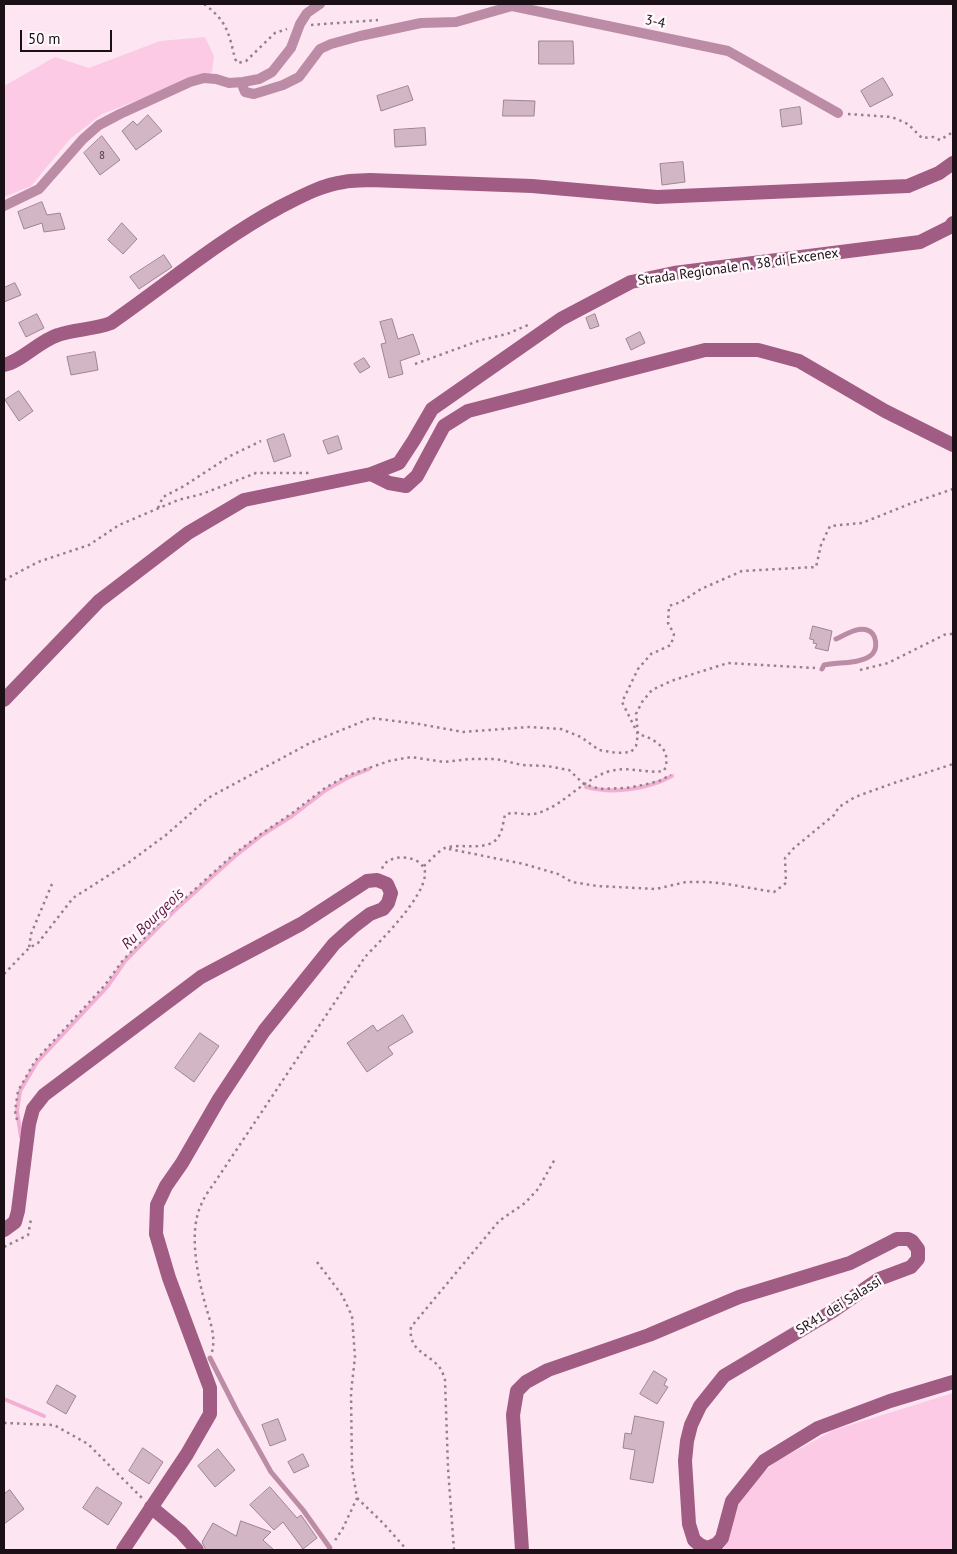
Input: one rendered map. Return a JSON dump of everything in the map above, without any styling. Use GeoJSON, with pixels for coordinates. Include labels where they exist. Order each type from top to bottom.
{"type":"FeatureCollection","features":[{"type":"Feature","properties":{"kind":"main road"},"geometry":{"type":"LineString","coordinates":[[4,364],[16,360],[57,335],[97,328],[111,323],[249,224],[323,187],[344,182],[370,180],[532,186],[657,197],[908,186],[939,173],[953,163]]}},
{"type":"Feature","properties":{"kind":"main road","name":"Strada Regionale n. 38 di Excenex"},"geometry":{"type":"LineString","coordinates":[[4,700],[99,601],[188,533],[244,500],[371,474],[399,463],[432,409],[561,319],[631,282],[674,273],[920,242],[952,227]]}},
{"type":"Feature","properties":{"kind":"main road"},"geometry":{"type":"LineString","coordinates":[[371,474],[389,483],[406,486],[417,476],[444,426],[468,411],[705,350],[758,350],[799,360],[885,411],[953,445]]}},
{"type":"Feature","properties":{"kind":"main road"},"geometry":{"type":"LineString","coordinates":[[4,1230],[15,1222],[29,1124],[33,1109],[44,1095],[201,977],[301,924],[367,881],[376,880],[387,884],[391,893],[388,903],[382,909],[370,914],[352,927],[334,944],[264,1031],[219,1099],[182,1163],[166,1186],[157,1205],[156,1234],[169,1278],[205,1360],[210,1388],[210,1414],[187,1454],[122,1550]]}},
{"type":"Feature","properties":{"kind":"main road","name":"SR41 dei Salassi"},"geometry":{"type":"LineString","coordinates":[[522,1550],[513,1415],[517,1392],[526,1382],[548,1370],[649,1335],[739,1297],[850,1263],[897,1239],[908,1238],[912,1241],[919,1254],[912,1267],[879,1279],[833,1311],[724,1376],[700,1406],[691,1425],[685,1461],[689,1524],[694,1540],[708,1549],[717,1544],[722,1538],[732,1502],[764,1461],[818,1428],[890,1401],[953,1382]]}},
{"type":"Feature","properties":{"kind":"main road"},"geometry":{"type":"LineString","coordinates":[[151,1507],[181,1532],[197,1550]]}},
{"type":"Feature","properties":{"kind":"street"},"geometry":{"type":"LineString","coordinates":[[4,206],[39,189],[83,139],[100,125],[120,114],[190,82],[204,78],[230,83],[244,82],[259,79],[272,72],[291,48],[300,24],[307,12],[320,4]]}},
{"type":"Feature","properties":{"kind":"street","name":"3-4"},"geometry":{"type":"LineString","coordinates":[[244,82],[243,88],[245,92],[254,94],[299,77],[320,49],[332,44],[379,31],[421,23],[456,22],[512,6],[728,52],[838,113]]}},
{"type":"Feature","properties":{"kind":"lane"},"geometry":{"type":"LineString","coordinates":[[822,669],[824,664],[863,660],[872,655],[876,649],[874,634],[867,630],[859,630],[836,638]]}},
{"type":"Feature","properties":{"kind":"lane"},"geometry":{"type":"LineString","coordinates":[[205,1360],[272,1472],[303,1510],[330,1549]]}},
{"type":"Feature","properties":{"kind":"path"},"geometry":{"type":"LineString","coordinates":[[204,4],[214,11],[227,28],[235,59],[238,63],[246,61],[275,33],[300,24],[330,24],[379,20]]}},
{"type":"Feature","properties":{"kind":"path"},"geometry":{"type":"LineString","coordinates":[[838,113],[892,117],[908,124],[922,138],[933,137],[940,140],[953,132]]}},
{"type":"Feature","properties":{"kind":"path"},"geometry":{"type":"LineString","coordinates":[[415,364],[481,340],[507,334],[534,322]]}},
{"type":"Feature","properties":{"kind":"path"},"geometry":{"type":"LineString","coordinates":[[158,508],[162,497],[184,486],[230,456],[261,441]]}},
{"type":"Feature","properties":{"kind":"path"},"geometry":{"type":"LineString","coordinates":[[4,580],[38,562],[89,545],[119,525],[178,500],[202,494],[256,473],[312,472]]}},
{"type":"Feature","properties":{"kind":"path"},"geometry":{"type":"LineString","coordinates":[[424,866],[445,848],[486,845],[496,840],[501,833],[505,815],[511,812],[526,815],[537,814],[571,795],[584,784],[609,772],[633,768],[654,772],[664,771],[666,757],[659,744],[653,738],[638,734],[622,702],[638,669],[651,654],[671,645],[674,634],[668,623],[670,606],[681,602],[701,589],[742,572],[816,567],[821,545],[830,526],[862,524],[912,503],[953,489]]}},
{"type":"Feature","properties":{"kind":"path"},"geometry":{"type":"LineString","coordinates":[[858,670],[865,670],[888,662],[946,634],[953,634]]}},
{"type":"Feature","properties":{"kind":"path"},"geometry":{"type":"LineString","coordinates":[[4,974],[29,948],[38,943],[73,898],[128,863],[166,835],[208,798],[310,743],[371,718],[463,732],[530,727],[561,729],[581,737],[599,750],[617,753],[631,752],[636,746],[638,734],[636,714],[642,702],[652,690],[671,681],[728,663],[822,669]]}},
{"type":"Feature","properties":{"kind":"path"},"geometry":{"type":"LineString","coordinates":[[18,1129],[15,1111],[18,1091],[35,1061],[106,985],[123,960],[173,909],[233,855],[325,788],[346,776],[389,761],[411,757],[444,762],[496,760],[522,765],[547,766],[569,770],[584,784],[600,789],[626,788],[659,781],[671,775]]}},
{"type":"Feature","properties":{"kind":"path"},"geometry":{"type":"LineString","coordinates":[[445,848],[524,864],[558,874],[572,882],[597,886],[656,890],[686,882],[708,882],[774,892],[786,883],[785,858],[794,848],[834,815],[839,806],[891,784],[953,764]]}},
{"type":"Feature","properties":{"kind":"path"},"geometry":{"type":"LineString","coordinates":[[205,1360],[214,1346],[213,1332],[199,1279],[194,1249],[200,1206],[365,957],[394,927],[411,904],[424,880],[426,873],[424,866],[406,857],[392,858],[384,864],[382,869],[387,884]]}},
{"type":"Feature","properties":{"kind":"path"},"geometry":{"type":"LineString","coordinates":[[29,948],[31,934],[52,884]]}},
{"type":"Feature","properties":{"kind":"path"},"geometry":{"type":"LineString","coordinates":[[454,1550],[445,1380],[440,1368],[416,1347],[410,1337],[411,1327],[499,1220],[525,1203],[538,1189],[555,1159]]}},
{"type":"Feature","properties":{"kind":"path"},"geometry":{"type":"LineString","coordinates":[[317,1262],[342,1295],[352,1316],[355,1357],[351,1394],[352,1468],[357,1498],[343,1528],[330,1549]]}},
{"type":"Feature","properties":{"kind":"path"},"geometry":{"type":"LineString","coordinates":[[4,1423],[54,1425],[88,1444],[151,1507]]}},
{"type":"Feature","properties":{"kind":"path"},"geometry":{"type":"LineString","coordinates":[[357,1498],[407,1550]]}},
{"type":"Feature","properties":{"kind":"shaded area"},"geometry":{"type":"Polygon","coordinates":[[[205,37],[214,56],[212,72],[102,114],[70,139],[31,186],[4,197],[4,86],[55,57],[89,68],[160,41],[205,37]]]}},
{"type":"Feature","properties":{"kind":"shaded area"},"geometry":{"type":"Polygon","coordinates":[[[953,1393],[953,1550],[723,1550],[740,1500],[754,1480],[777,1461],[834,1430],[953,1393]]]}},
{"type":"Feature","properties":{"kind":"building"},"geometry":{"type":"Polygon","coordinates":[[[539,41],[573,41],[574,64],[539,64],[539,41]]]}},
{"type":"Feature","properties":{"kind":"building"},"geometry":{"type":"Polygon","coordinates":[[[883,78],[893,95],[870,107],[861,91],[883,78]]]}},
{"type":"Feature","properties":{"kind":"building"},"geometry":{"type":"Polygon","coordinates":[[[408,86],[413,100],[381,111],[377,96],[408,86]]]}},
{"type":"Feature","properties":{"kind":"building"},"geometry":{"type":"Polygon","coordinates":[[[504,100],[535,101],[534,116],[503,116],[504,100]]]}},
{"type":"Feature","properties":{"kind":"building"},"geometry":{"type":"Polygon","coordinates":[[[800,107],[802,124],[782,127],[780,110],[800,107]]]}},
{"type":"Feature","properties":{"kind":"building"},"geometry":{"type":"Polygon","coordinates":[[[148,115],[162,131],[136,150],[122,131],[133,121],[137,125],[148,115]]]}},
{"type":"Feature","properties":{"kind":"building"},"geometry":{"type":"Polygon","coordinates":[[[425,128],[426,145],[395,147],[394,130],[425,128]]]}},
{"type":"Feature","properties":{"kind":"building"},"geometry":{"type":"Polygon","coordinates":[[[102,136],[120,160],[100,175],[84,153],[102,136]]]}},
{"type":"Feature","properties":{"kind":"building"},"geometry":{"type":"Polygon","coordinates":[[[683,162],[685,182],[662,185],[660,164],[683,162]]]}},
{"type":"Feature","properties":{"kind":"building"},"geometry":{"type":"Polygon","coordinates":[[[42,202],[47,215],[60,213],[65,229],[44,232],[42,223],[24,229],[18,212],[42,202]]]}},
{"type":"Feature","properties":{"kind":"building"},"geometry":{"type":"Polygon","coordinates":[[[122,223],[137,239],[123,254],[108,240],[122,223]]]}},
{"type":"Feature","properties":{"kind":"building"},"geometry":{"type":"Polygon","coordinates":[[[164,255],[172,267],[139,289],[130,277],[164,255]]]}},
{"type":"Feature","properties":{"kind":"building"},"geometry":{"type":"Polygon","coordinates":[[[15,283],[21,295],[4,302],[4,288],[15,283]]]}},
{"type":"Feature","properties":{"kind":"building"},"geometry":{"type":"Polygon","coordinates":[[[37,314],[44,328],[26,337],[19,323],[37,314]]]}},
{"type":"Feature","properties":{"kind":"building"},"geometry":{"type":"Polygon","coordinates":[[[595,314],[599,326],[590,329],[586,318],[595,314]]]}},
{"type":"Feature","properties":{"kind":"building"},"geometry":{"type":"Polygon","coordinates":[[[392,319],[398,339],[413,334],[420,354],[400,361],[403,374],[389,378],[381,344],[386,343],[380,322],[392,319]]]}},
{"type":"Feature","properties":{"kind":"building"},"geometry":{"type":"Polygon","coordinates":[[[640,332],[645,343],[631,350],[626,339],[640,332]]]}},
{"type":"Feature","properties":{"kind":"building"},"geometry":{"type":"Polygon","coordinates":[[[95,352],[98,370],[71,375],[67,357],[95,352]]]}},
{"type":"Feature","properties":{"kind":"building"},"geometry":{"type":"Polygon","coordinates":[[[364,358],[370,367],[360,373],[354,364],[364,358]]]}},
{"type":"Feature","properties":{"kind":"building"},"geometry":{"type":"Polygon","coordinates":[[[19,391],[33,411],[19,421],[5,400],[19,391]]]}},
{"type":"Feature","properties":{"kind":"building"},"geometry":{"type":"Polygon","coordinates":[[[284,434],[291,456],[274,462],[267,440],[284,434]]]}},
{"type":"Feature","properties":{"kind":"building"},"geometry":{"type":"Polygon","coordinates":[[[338,436],[342,449],[328,454],[323,441],[338,436]]]}},
{"type":"Feature","properties":{"kind":"building"},"geometry":{"type":"Polygon","coordinates":[[[813,626],[832,631],[828,651],[815,648],[817,644],[813,643],[814,640],[810,639],[813,626]]]}},
{"type":"Feature","properties":{"kind":"building"},"geometry":{"type":"Polygon","coordinates":[[[403,1015],[413,1032],[388,1047],[393,1054],[367,1072],[347,1043],[373,1025],[377,1031],[403,1015]]]}},
{"type":"Feature","properties":{"kind":"building"},"geometry":{"type":"Polygon","coordinates":[[[200,1033],[219,1046],[194,1082],[175,1068],[200,1033]]]}},
{"type":"Feature","properties":{"kind":"building"},"geometry":{"type":"Polygon","coordinates":[[[654,1371],[667,1379],[664,1385],[668,1387],[657,1404],[640,1394],[654,1371]]]}},
{"type":"Feature","properties":{"kind":"building"},"geometry":{"type":"Polygon","coordinates":[[[57,1385],[76,1396],[66,1414],[47,1403],[57,1385]]]}},
{"type":"Feature","properties":{"kind":"building"},"geometry":{"type":"Polygon","coordinates":[[[635,1416],[664,1422],[653,1483],[630,1479],[635,1450],[623,1448],[625,1433],[631,1434],[635,1416]]]}},
{"type":"Feature","properties":{"kind":"building"},"geometry":{"type":"Polygon","coordinates":[[[278,1419],[286,1440],[270,1446],[262,1425],[278,1419]]]}},
{"type":"Feature","properties":{"kind":"building"},"geometry":{"type":"Polygon","coordinates":[[[143,1448],[163,1462],[149,1484],[129,1471],[143,1448]]]}},
{"type":"Feature","properties":{"kind":"building"},"geometry":{"type":"Polygon","coordinates":[[[218,1449],[235,1470],[215,1487],[198,1466],[218,1449]]]}},
{"type":"Feature","properties":{"kind":"building"},"geometry":{"type":"Polygon","coordinates":[[[303,1454],[309,1466],[294,1473],[288,1462],[303,1454]]]}},
{"type":"Feature","properties":{"kind":"building"},"geometry":{"type":"Polygon","coordinates":[[[97,1487],[122,1503],[108,1525],[83,1508],[97,1487]]]}},
{"type":"Feature","properties":{"kind":"building"},"geometry":{"type":"Polygon","coordinates":[[[270,1487],[297,1518],[301,1515],[317,1538],[303,1549],[283,1522],[274,1530],[250,1505],[270,1487]]]}},
{"type":"Feature","properties":{"kind":"building"},"geometry":{"type":"Polygon","coordinates":[[[10,1490],[24,1509],[4,1524],[4,1494],[10,1490]]]}},
{"type":"Feature","properties":{"kind":"building"},"geometry":{"type":"Polygon","coordinates":[[[241,1521],[271,1532],[263,1540],[274,1550],[206,1550],[202,1542],[213,1523],[236,1536],[241,1521]]]}},
{"type":"Feature","properties":{"kind":"waterway","name":"Ru Bourgeois"},"geometry":{"type":"LineString","coordinates":[[21,1137],[17,1111],[20,1091],[37,1062],[107,987],[125,961],[174,911],[234,857],[326,790],[347,778],[369,769]]}},
{"type":"Feature","properties":{"kind":"waterway","name":"Ru Bourgeois"},"geometry":{"type":"LineString","coordinates":[[586,787],[607,790],[629,789],[651,785],[672,776]]}},
{"type":"Feature","properties":{"kind":"waterway"},"geometry":{"type":"LineString","coordinates":[[4,1399],[44,1416]]}}]}
